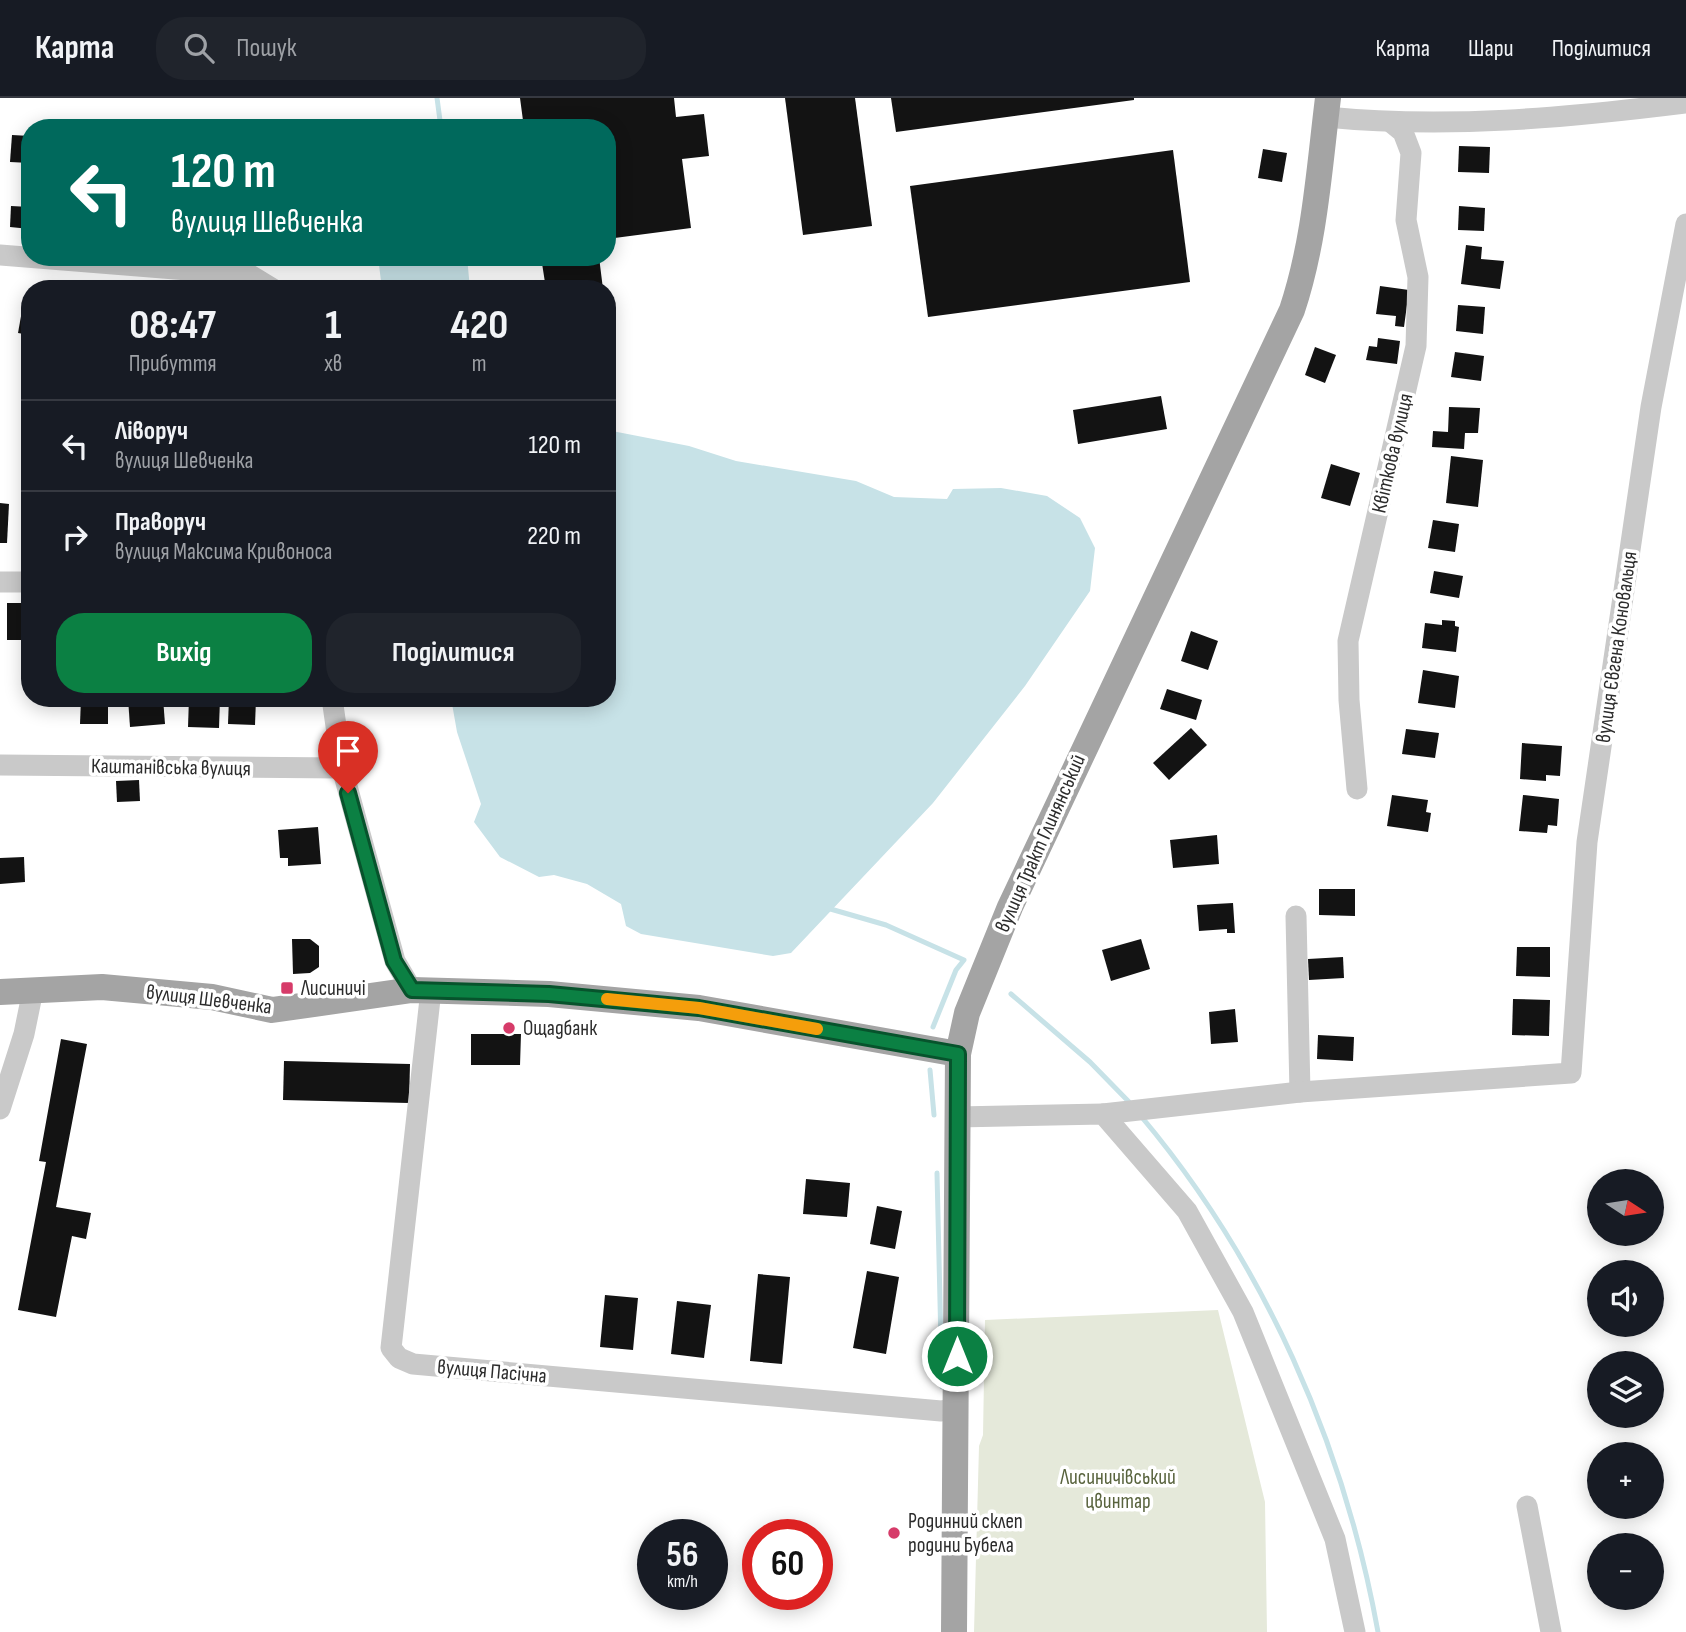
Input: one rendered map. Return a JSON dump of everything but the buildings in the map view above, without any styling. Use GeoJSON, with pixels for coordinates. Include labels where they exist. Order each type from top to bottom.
{"type":"FeatureCollection","features":[{"type":"Feature","properties":{"kind":"main road","name":"вулиця Тракт Глинянський"},"geometry":{"type":"LineString","coordinates":[[954,1632],[958,1054],[967,1013],[1010,907],[1292,310],[1306,269],[1327,107]]}},
{"type":"Feature","properties":{"kind":"main road","name":"вулиця Шевченка"},"geometry":{"type":"LineString","coordinates":[[0,992],[102,986],[212,997],[272,1010],[422,990],[549,994],[699,1008],[958,1054]]}},
{"type":"Feature","properties":{"kind":"street"},"geometry":{"type":"LineString","coordinates":[[1327,107],[1392,123],[1573,117],[1686,103]]}},
{"type":"Feature","properties":{"kind":"street","name":"Квіткова вулиця"},"geometry":{"type":"LineString","coordinates":[[1357,789],[1349,700],[1348,641],[1416,346],[1418,277],[1406,220],[1411,153],[1403,132],[1392,123]]}},
{"type":"Feature","properties":{"kind":"street","name":"вулиця Євгена Коновальця"},"geometry":{"type":"LineString","coordinates":[[1300,1092],[1571,1073],[1587,842],[1651,407],[1686,224]]}},
{"type":"Feature","properties":{"kind":"street"},"geometry":{"type":"LineString","coordinates":[[0,255],[21,257]]}},
{"type":"Feature","properties":{"kind":"street"},"geometry":{"type":"LineString","coordinates":[[138,266],[250,275],[258,280]]}},
{"type":"Feature","properties":{"kind":"street"},"geometry":{"type":"LineString","coordinates":[[0,582],[21,582]]}},
{"type":"Feature","properties":{"kind":"street"},"geometry":{"type":"LineString","coordinates":[[333,707],[341,768],[394,961],[422,990]]}},
{"type":"Feature","properties":{"kind":"street","name":"Каштанівська вулиця"},"geometry":{"type":"LineString","coordinates":[[0,765],[341,768]]}},
{"type":"Feature","properties":{"kind":"street"},"geometry":{"type":"LineString","coordinates":[[957,1117],[1103,1114],[1300,1092],[1296,916]]}},
{"type":"Feature","properties":{"kind":"street"},"geometry":{"type":"LineString","coordinates":[[0,1109],[24,1034],[33,990]]}},
{"type":"Feature","properties":{"kind":"street","name":"вулиця Пасічна"},"geometry":{"type":"LineString","coordinates":[[422,990],[391,1348],[400,1358],[413,1364],[941,1411],[957,1408]]}},
{"type":"Feature","properties":{"kind":"street"},"geometry":{"type":"LineString","coordinates":[[1103,1114],[1187,1211],[1243,1312],[1335,1539],[1355,1632]]}},
{"type":"Feature","properties":{"kind":"street"},"geometry":{"type":"LineString","coordinates":[[1527,1506],[1551,1632]]}},
{"type":"Feature","properties":{"kind":"green space","name":"Лисиничівський цвинтар"},"geometry":{"type":"Polygon","coordinates":[[[1218,1310],[1265,1502],[1267,1632],[974,1632],[985,1320],[1218,1310]]]}},
{"type":"Feature","properties":{"kind":"water"},"geometry":{"type":"Polygon","coordinates":[[[379,266],[468,266],[469,280],[381,280],[379,266]]]}},
{"type":"Feature","properties":{"kind":"water"},"geometry":{"type":"Polygon","coordinates":[[[616,432],[689,446],[736,461],[856,481],[894,497],[947,499],[953,489],[1001,488],[1047,496],[1080,518],[1095,548],[1090,591],[1025,686],[933,803],[791,953],[773,956],[641,934],[626,926],[621,904],[587,884],[554,875],[539,877],[500,857],[474,822],[481,804],[457,732],[453,707],[616,707],[616,432]]]}},
{"type":"Feature","properties":{"kind":"waterway"},"geometry":{"type":"LineString","coordinates":[[437,98],[440,119]]}},
{"type":"Feature","properties":{"kind":"waterway"},"geometry":{"type":"LineString","coordinates":[[827,908],[886,925],[964,960],[956,970],[933,1027]]}},
{"type":"Feature","properties":{"kind":"waterway"},"geometry":{"type":"LineString","coordinates":[[1011,994],[1090,1062],[1132,1105]]}},
{"type":"Feature","properties":{"kind":"waterway"},"geometry":{"type":"LineString","coordinates":[[930,1070],[934,1115]]}},
{"type":"Feature","properties":{"kind":"waterway"},"geometry":{"type":"LineString","coordinates":[[1140,1115],[1225,1231],[1293,1358],[1344,1493],[1378,1632]]}},
{"type":"Feature","properties":{"kind":"waterway"},"geometry":{"type":"LineString","coordinates":[[937,1173],[942,1387]]}},
{"type":"Feature","properties":{"kind":"slow traffic"},"geometry":{"type":"LineString","coordinates":[[607,999],[699,1008],[817,1029]]}},
{"type":"Feature","properties":{"kind":"place","name":"Лисиничі"},"geometry":{"type":"Point","coordinates":[287,988]}},
{"type":"Feature","properties":{"kind":"place","name":"Ощадбанк"},"geometry":{"type":"Point","coordinates":[509,1028]}},
{"type":"Feature","properties":{"kind":"place","name":"Родинний склеп родини Бубела"},"geometry":{"type":"Point","coordinates":[894,1533]}},
{"type":"Feature","properties":{"kind":"route"},"geometry":{"type":"LineString","coordinates":[[348,793],[394,961],[412,990],[549,994],[699,1008],[958,1054],[957,1356]]}}]}
